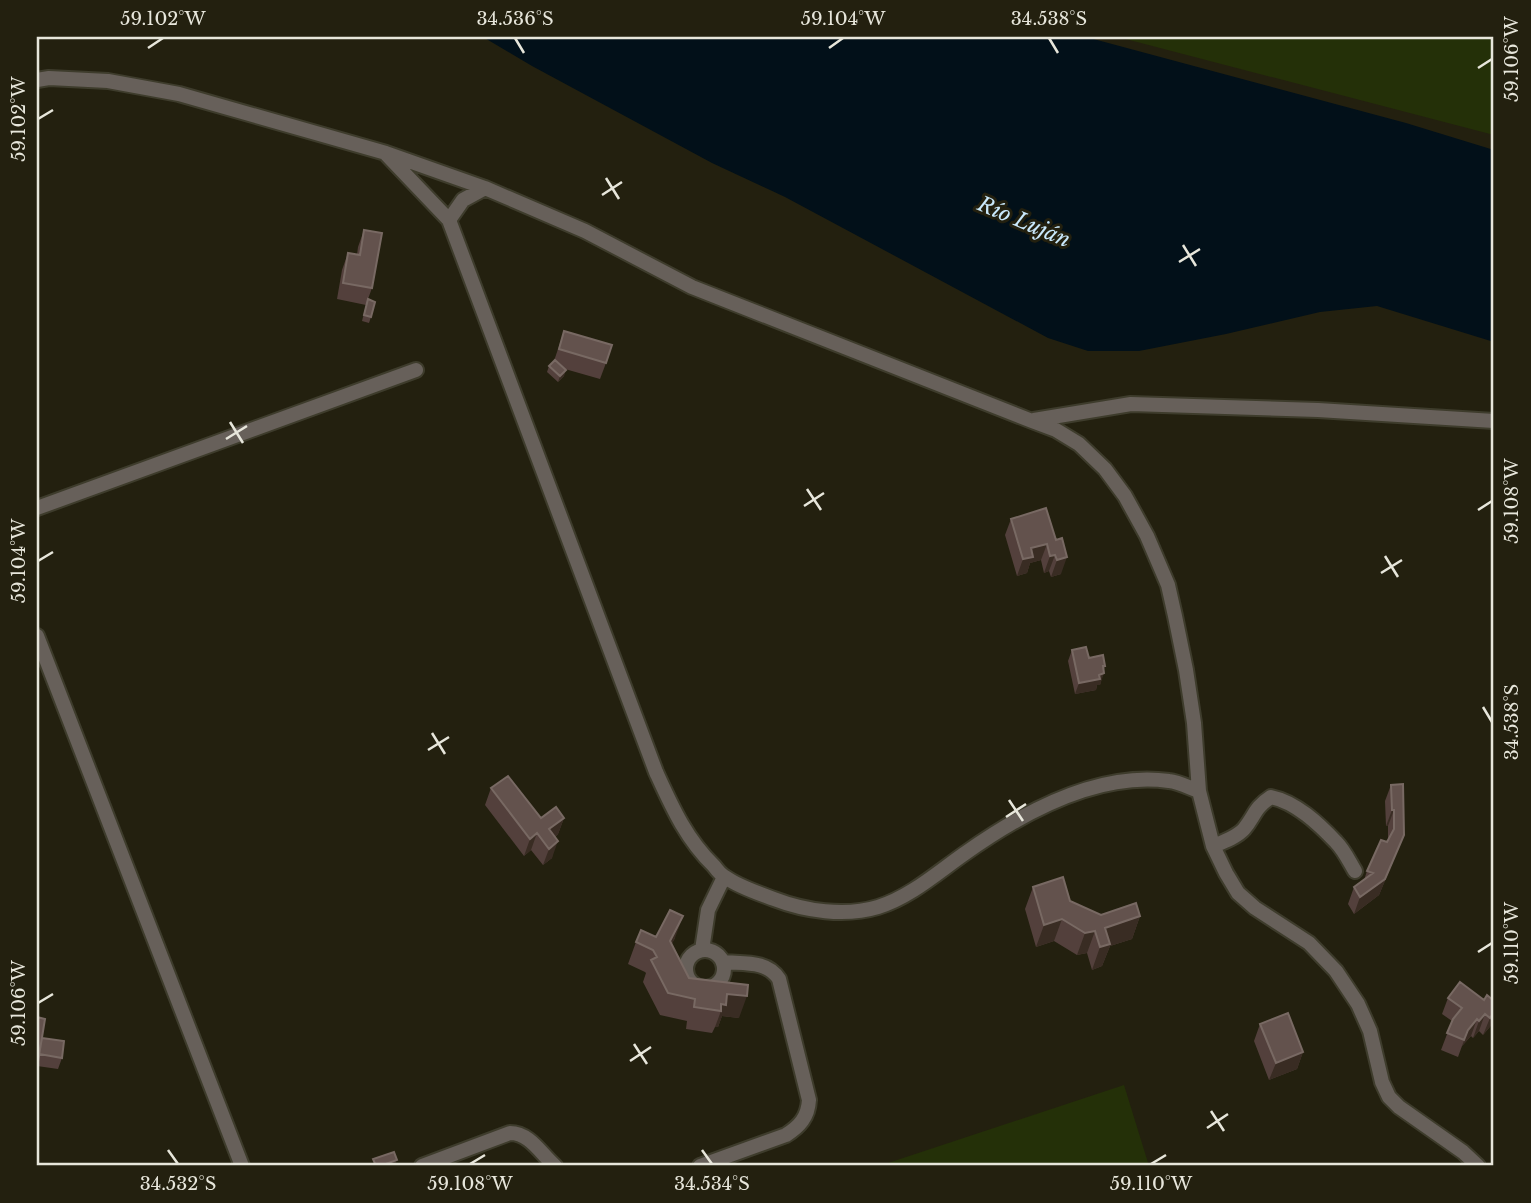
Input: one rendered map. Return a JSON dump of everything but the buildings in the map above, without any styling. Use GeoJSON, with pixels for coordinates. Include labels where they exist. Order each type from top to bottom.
{"type":"FeatureCollection","features":[{"type":"Feature","properties":{"kind":"street"},"geometry":{"type":"LineString","coordinates":[[37,80],[49,78],[108,82],[179,93],[386,153],[485,188],[585,231],[692,287],[1056,430],[1079,444],[1105,470],[1125,496],[1147,536],[1168,585],[1194,723],[1199,791],[1213,846],[1226,873],[1238,893],[1255,908],[1309,943],[1336,971],[1358,1004],[1370,1031],[1382,1082],[1389,1097],[1478,1166]]}},
{"type":"Feature","properties":{"kind":"street"},"geometry":{"type":"LineString","coordinates":[[386,153],[449,220],[656,772],[689,839],[724,877],[790,905],[849,912],[878,907],[911,892],[978,844],[1048,804],[1075,792],[1107,783],[1144,780],[1171,781],[1199,791]]}},
{"type":"Feature","properties":{"kind":"street"},"geometry":{"type":"LineString","coordinates":[[449,220],[463,200],[485,188]]}},
{"type":"Feature","properties":{"kind":"street"},"geometry":{"type":"LineString","coordinates":[[37,508],[416,370]]}},
{"type":"Feature","properties":{"kind":"street"},"geometry":{"type":"LineString","coordinates":[[1032,421],[1131,404],[1318,410],[1494,421]]}},
{"type":"Feature","properties":{"kind":"street"},"geometry":{"type":"LineString","coordinates":[[37,636],[242,1166]]}},
{"type":"Feature","properties":{"kind":"street"},"geometry":{"type":"LineString","coordinates":[[1213,846],[1238,835],[1254,813],[1271,797],[1282,799],[1309,817],[1338,843],[1355,871]]}},
{"type":"Feature","properties":{"kind":"street"},"geometry":{"type":"LineString","coordinates":[[702,950],[708,910],[724,877]]}},
{"type":"Feature","properties":{"kind":"street"},"geometry":{"type":"LineString","coordinates":[[700,1166],[786,1135],[803,1121],[808,1111],[809,1100],[779,979],[774,971],[765,966],[723,961],[714,952],[702,950],[690,956],[685,967],[689,979],[699,987],[717,984],[723,974],[723,961]]}},
{"type":"Feature","properties":{"kind":"street"},"geometry":{"type":"LineString","coordinates":[[422,1166],[510,1133],[519,1133],[528,1138],[555,1166]]}},
{"type":"Feature","properties":{"kind":"green space"},"geometry":{"type":"Polygon","coordinates":[[[1118,37],[1494,37],[1494,135],[1118,37]]]}},
{"type":"Feature","properties":{"kind":"green space"},"geometry":{"type":"Polygon","coordinates":[[[1124,1085],[1149,1166],[879,1166],[1124,1085]]]}},
{"type":"Feature","properties":{"kind":"water","name":"Río Luján"},"geometry":{"type":"Polygon","coordinates":[[[483,37],[1086,37],[1406,123],[1494,150],[1494,342],[1377,306],[1320,312],[1139,351],[1088,351],[1048,338],[785,197],[712,163],[483,37]]]}}]}
